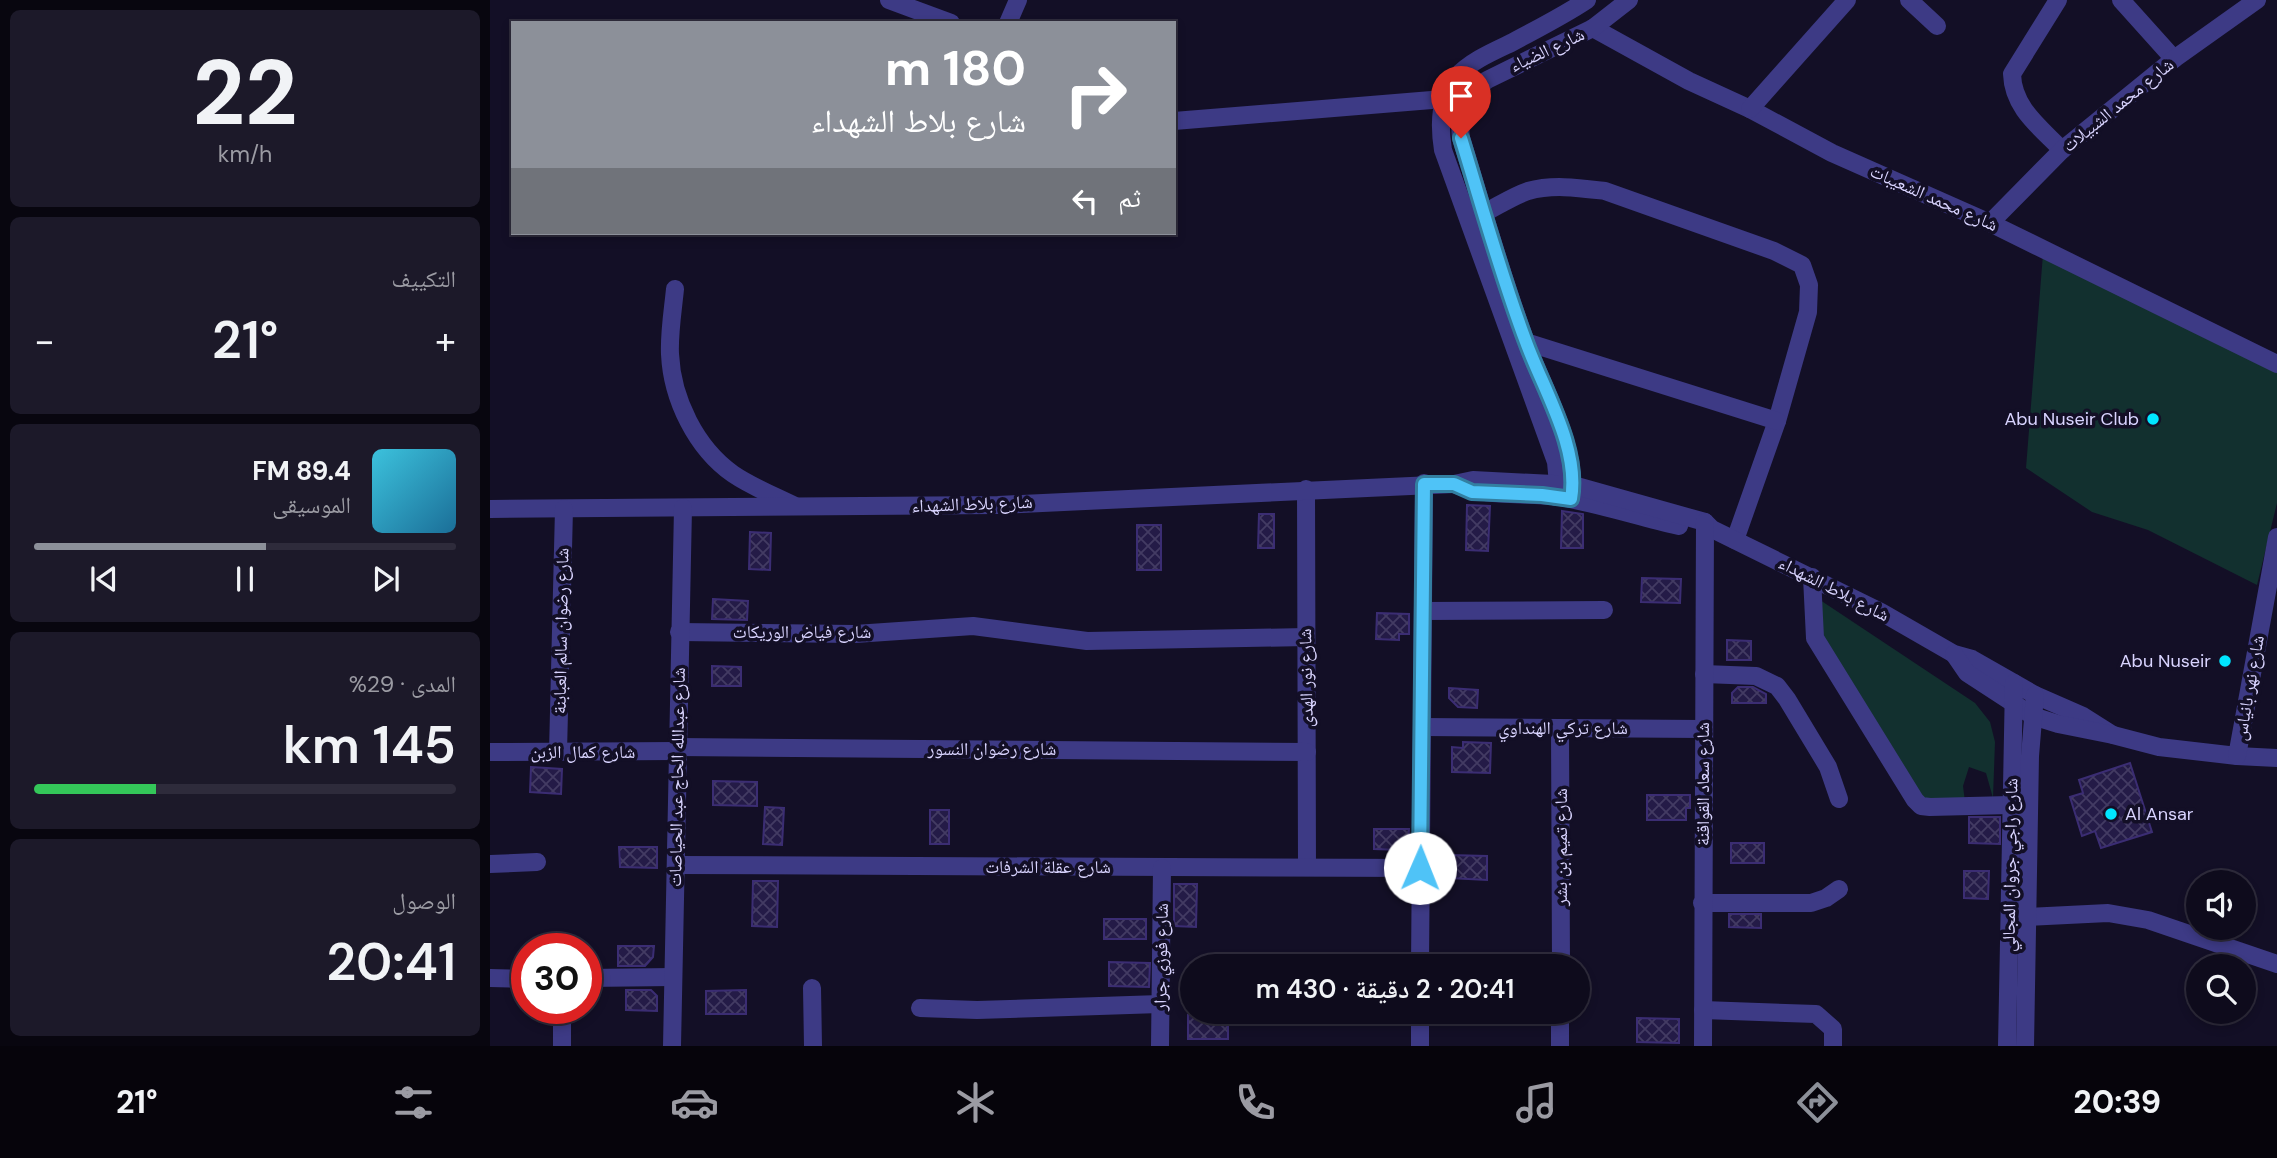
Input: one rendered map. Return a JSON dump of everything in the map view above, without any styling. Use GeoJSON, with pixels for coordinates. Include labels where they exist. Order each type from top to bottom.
{"type":"FeatureCollection","features":[{"type":"Feature","properties":{"kind":"street"},"geometry":{"type":"LineString","coordinates":[[889,0],[946,21]]}},
{"type":"Feature","properties":{"kind":"street"},"geometry":{"type":"LineString","coordinates":[[1009,21],[1017,0]]}},
{"type":"Feature","properties":{"kind":"street","name":"شارع الضياء"},"geometry":{"type":"LineString","coordinates":[[1444,99],[1455,78],[1474,62],[1587,0]]}},
{"type":"Feature","properties":{"kind":"street","name":"شارع الضياء"},"geometry":{"type":"LineString","coordinates":[[1564,491],[1572,467],[1555,411],[1526,342],[1461,138],[1459,120],[1464,104],[1474,89],[1593,28],[1629,0]]}},
{"type":"Feature","properties":{"kind":"street"},"geometry":{"type":"LineString","coordinates":[[1750,109],[1847,0]]}},
{"type":"Feature","properties":{"kind":"street"},"geometry":{"type":"LineString","coordinates":[[1909,0],[1937,26]]}},
{"type":"Feature","properties":{"kind":"street"},"geometry":{"type":"LineString","coordinates":[[2057,0],[2012,74],[2012,88],[2026,113],[2062,150]]}},
{"type":"Feature","properties":{"kind":"street"},"geometry":{"type":"LineString","coordinates":[[2121,0],[2174,59]]}},
{"type":"Feature","properties":{"kind":"street","name":"شارع محمد الشبيلات"},"geometry":{"type":"LineString","coordinates":[[1990,223],[2062,150],[2174,59],[2256,0]]}},
{"type":"Feature","properties":{"kind":"street","name":"شارع محمد الشعيبات"},"geometry":{"type":"LineString","coordinates":[[1593,28],[1832,153],[1990,223],[2277,364]]}},
{"type":"Feature","properties":{"kind":"street"},"geometry":{"type":"LineString","coordinates":[[1176,121],[1444,99],[1440,124],[1443,150],[1521,371],[1542,420],[1564,491]]}},
{"type":"Feature","properties":{"kind":"street"},"geometry":{"type":"LineString","coordinates":[[1484,213],[1528,191],[1576,187],[1605,191],[1774,251],[1802,265],[1810,285],[1808,312],[1777,421],[1735,540]]}},
{"type":"Feature","properties":{"kind":"street"},"geometry":{"type":"LineString","coordinates":[[675,289],[670,354],[676,394],[692,428],[709,451],[733,474],[799,508]]}},
{"type":"Feature","properties":{"kind":"street"},"geometry":{"type":"LineString","coordinates":[[1526,342],[1777,421]]}},
{"type":"Feature","properties":{"kind":"street","name":"شارع بلاط الشهداء"},"geometry":{"type":"LineString","coordinates":[[490,509],[998,505],[1454,484],[1474,480],[1564,491],[1707,527],[1881,612],[1954,654],[1972,659],[2035,695],[2083,716],[2113,735]]}},
{"type":"Feature","properties":{"kind":"street"},"geometry":{"type":"LineString","coordinates":[[1420,954],[1424,484]]}},
{"type":"Feature","properties":{"kind":"street","name":"شارع نور الهدى"},"geometry":{"type":"LineString","coordinates":[[1306,489],[1307,867]]}},
{"type":"Feature","properties":{"kind":"street","name":"شارع عبدالله الحاج عبد الحياصات"},"geometry":{"type":"LineString","coordinates":[[672,1046],[683,508]]}},
{"type":"Feature","properties":{"kind":"street","name":"شارع رضوان سالم العبابنة"},"geometry":{"type":"LineString","coordinates":[[558,752],[564,509]]}},
{"type":"Feature","properties":{"kind":"street","name":"شارع سعاد القواقنة"},"geometry":{"type":"LineString","coordinates":[[1703,1046],[1703,729],[1707,527]]}},
{"type":"Feature","properties":{"kind":"street","name":"شارع نهر بانياس"},"geometry":{"type":"LineString","coordinates":[[2237,756],[2277,537]]}},
{"type":"Feature","properties":{"kind":"street"},"geometry":{"type":"LineString","coordinates":[[1812,577],[1815,638],[1915,800],[1921,806],[1930,807],[2010,805]]}},
{"type":"Feature","properties":{"kind":"street"},"geometry":{"type":"LineString","coordinates":[[1423,611],[1604,610]]}},
{"type":"Feature","properties":{"kind":"street","name":"شارع فياض الوريكات"},"geometry":{"type":"LineString","coordinates":[[679,632],[855,634],[924,631],[973,625],[1087,641],[1306,637]]}},
{"type":"Feature","properties":{"kind":"street","name":"شارع بلاط الشهداء"},"geometry":{"type":"LineString","coordinates":[[1954,654],[1967,673],[2033,716],[2077,729],[2159,747],[2277,758]]}},
{"type":"Feature","properties":{"kind":"street"},"geometry":{"type":"LineString","coordinates":[[1704,674],[1756,676],[1777,687],[1828,767],[1839,799]]}},
{"type":"Feature","properties":{"kind":"street","name":"شارع راجي جروان المجالي"},"geometry":{"type":"LineString","coordinates":[[2007,1046],[2014,683]]}},
{"type":"Feature","properties":{"kind":"street","name":"شارع راجي جروان المجالي"},"geometry":{"type":"LineString","coordinates":[[2025,1046],[2030,756],[2035,695]]}},
{"type":"Feature","properties":{"kind":"street","name":"شارع تركي الهنداوي"},"geometry":{"type":"LineString","coordinates":[[1422,727],[1703,729]]}},
{"type":"Feature","properties":{"kind":"street","name":"شارع تميم بن بشر"},"geometry":{"type":"LineString","coordinates":[[1560,728],[1561,954]]}},
{"type":"Feature","properties":{"kind":"street","name":"شارع كمال الزبن"},"geometry":{"type":"LineString","coordinates":[[490,752],[677,749]]}},
{"type":"Feature","properties":{"kind":"street","name":"شارع رضوان النسور"},"geometry":{"type":"LineString","coordinates":[[677,749],[1307,752]]}},
{"type":"Feature","properties":{"kind":"street"},"geometry":{"type":"LineString","coordinates":[[490,864],[537,862]]}},
{"type":"Feature","properties":{"kind":"street","name":"شارع عقلة الشرفات"},"geometry":{"type":"LineString","coordinates":[[676,865],[1420,868]]}},
{"type":"Feature","properties":{"kind":"street","name":"شارع فوزي جرار"},"geometry":{"type":"LineString","coordinates":[[1160,1046],[1162,868]]}},
{"type":"Feature","properties":{"kind":"street"},"geometry":{"type":"LineString","coordinates":[[1702,903],[1811,903],[1826,898],[1839,889]]}},
{"type":"Feature","properties":{"kind":"street"},"geometry":{"type":"LineString","coordinates":[[2029,917],[2108,914],[2148,920],[2277,964]]}},
{"type":"Feature","properties":{"kind":"street"},"geometry":{"type":"LineString","coordinates":[[2008,967],[2028,968]]}},
{"type":"Feature","properties":{"kind":"street"},"geometry":{"type":"LineString","coordinates":[[602,978],[673,977]]}},
{"type":"Feature","properties":{"kind":"street"},"geometry":{"type":"LineString","coordinates":[[490,978],[511,979]]}},
{"type":"Feature","properties":{"kind":"street"},"geometry":{"type":"LineString","coordinates":[[812,988],[813,1046]]}},
{"type":"Feature","properties":{"kind":"street"},"geometry":{"type":"LineString","coordinates":[[920,1008],[977,1010],[1160,1004]]}},
{"type":"Feature","properties":{"kind":"street"},"geometry":{"type":"LineString","coordinates":[[1703,1010],[1816,1014],[1833,1038]]}},
{"type":"Feature","properties":{"kind":"street"},"geometry":{"type":"LineString","coordinates":[[562,1024],[562,1046]]}},
{"type":"Feature","properties":{"kind":"street"},"geometry":{"type":"LineString","coordinates":[[1420,1024],[1420,1046]]}},
{"type":"Feature","properties":{"kind":"street"},"geometry":{"type":"LineString","coordinates":[[1560,1024],[1560,1046]]}},
{"type":"Feature","properties":{"kind":"green space","name":"Abu Nuseir Club"},"geometry":{"type":"Polygon","coordinates":[[[2043,254],[2277,370],[2277,503],[2257,585],[2148,530],[2092,512],[2026,468],[2043,254]]]}},
{"type":"Feature","properties":{"kind":"green space"},"geometry":{"type":"Polygon","coordinates":[[[1817,598],[1975,703],[1990,722],[1995,742],[1993,798],[1986,773],[1969,767],[1963,786],[1965,802],[1925,803],[1815,636],[1817,598]]]}},
{"type":"Feature","properties":{"kind":"building"},"geometry":{"type":"Polygon","coordinates":[[[1467,505],[1490,506],[1488,551],[1466,550],[1467,505]]]}},
{"type":"Feature","properties":{"kind":"building"},"geometry":{"type":"Polygon","coordinates":[[[1562,511],[1583,514],[1583,548],[1561,548],[1562,511]]]}},
{"type":"Feature","properties":{"kind":"building"},"geometry":{"type":"Polygon","coordinates":[[[1259,514],[1274,514],[1274,548],[1258,548],[1259,514]]]}},
{"type":"Feature","properties":{"kind":"building"},"geometry":{"type":"Polygon","coordinates":[[[1137,525],[1161,525],[1161,570],[1137,570],[1137,525]]]}},
{"type":"Feature","properties":{"kind":"building"},"geometry":{"type":"Polygon","coordinates":[[[750,532],[771,533],[770,570],[749,569],[750,532]]]}},
{"type":"Feature","properties":{"kind":"building"},"geometry":{"type":"Polygon","coordinates":[[[1642,578],[1681,579],[1680,603],[1641,602],[1642,578]]]}},
{"type":"Feature","properties":{"kind":"building"},"geometry":{"type":"Polygon","coordinates":[[[713,599],[748,601],[747,620],[712,619],[713,599]]]}},
{"type":"Feature","properties":{"kind":"building"},"geometry":{"type":"Polygon","coordinates":[[[1377,613],[1409,614],[1409,634],[1399,634],[1399,640],[1376,639],[1377,613]]]}},
{"type":"Feature","properties":{"kind":"building"},"geometry":{"type":"Polygon","coordinates":[[[1727,640],[1751,641],[1751,660],[1727,660],[1727,640]]]}},
{"type":"Feature","properties":{"kind":"building"},"geometry":{"type":"Polygon","coordinates":[[[712,666],[741,667],[741,686],[712,686],[712,666]]]}},
{"type":"Feature","properties":{"kind":"building"},"geometry":{"type":"Polygon","coordinates":[[[1738,687],[1753,687],[1766,694],[1766,703],[1732,703],[1732,693],[1738,687]]]}},
{"type":"Feature","properties":{"kind":"building"},"geometry":{"type":"Polygon","coordinates":[[[1449,688],[1478,690],[1477,708],[1458,707],[1449,698],[1449,688]]]}},
{"type":"Feature","properties":{"kind":"building"},"geometry":{"type":"Polygon","coordinates":[[[1463,742],[1491,743],[1490,773],[1452,772],[1452,747],[1463,748],[1463,742]]]}},
{"type":"Feature","properties":{"kind":"building","name":"Al Ansar"},"geometry":{"type":"Polygon","coordinates":[[[2130,763],[2152,832],[2101,848],[2095,831],[2082,836],[2070,797],[2083,793],[2079,780],[2130,763]]]}},
{"type":"Feature","properties":{"kind":"building"},"geometry":{"type":"Polygon","coordinates":[[[531,767],[562,769],[561,794],[530,792],[531,767]]]}},
{"type":"Feature","properties":{"kind":"building"},"geometry":{"type":"Polygon","coordinates":[[[713,781],[757,782],[757,806],[713,805],[713,781]]]}},
{"type":"Feature","properties":{"kind":"building"},"geometry":{"type":"Polygon","coordinates":[[[1647,795],[1690,795],[1686,820],[1647,820],[1647,795]]]}},
{"type":"Feature","properties":{"kind":"building"},"geometry":{"type":"Polygon","coordinates":[[[765,807],[784,808],[782,845],[763,844],[765,807]]]}},
{"type":"Feature","properties":{"kind":"building"},"geometry":{"type":"Polygon","coordinates":[[[930,810],[949,810],[949,844],[930,844],[930,810]]]}},
{"type":"Feature","properties":{"kind":"building"},"geometry":{"type":"Polygon","coordinates":[[[1969,817],[2000,817],[2000,844],[1969,843],[1969,817]]]}},
{"type":"Feature","properties":{"kind":"building"},"geometry":{"type":"Polygon","coordinates":[[[1374,829],[1409,829],[1408,846],[1401,850],[1374,849],[1374,829]]]}},
{"type":"Feature","properties":{"kind":"building"},"geometry":{"type":"Polygon","coordinates":[[[1731,843],[1764,843],[1764,863],[1731,863],[1731,843]]]}},
{"type":"Feature","properties":{"kind":"building"},"geometry":{"type":"Polygon","coordinates":[[[619,847],[657,847],[657,868],[620,867],[619,847]]]}},
{"type":"Feature","properties":{"kind":"building"},"geometry":{"type":"Polygon","coordinates":[[[1449,855],[1487,856],[1487,880],[1449,878],[1449,855]]]}},
{"type":"Feature","properties":{"kind":"building"},"geometry":{"type":"Polygon","coordinates":[[[1964,871],[1989,871],[1988,899],[1964,898],[1964,871]]]}},
{"type":"Feature","properties":{"kind":"building"},"geometry":{"type":"Polygon","coordinates":[[[753,881],[778,881],[777,927],[752,926],[753,881]]]}},
{"type":"Feature","properties":{"kind":"building"},"geometry":{"type":"Polygon","coordinates":[[[1174,884],[1197,884],[1196,927],[1174,926],[1174,884]]]}},
{"type":"Feature","properties":{"kind":"building"},"geometry":{"type":"Polygon","coordinates":[[[1729,914],[1761,914],[1761,928],[1729,927],[1729,914]]]}},
{"type":"Feature","properties":{"kind":"building"},"geometry":{"type":"Polygon","coordinates":[[[1104,919],[1146,919],[1146,939],[1104,939],[1104,919]]]}},
{"type":"Feature","properties":{"kind":"building"},"geometry":{"type":"Polygon","coordinates":[[[618,946],[654,946],[653,957],[645,966],[618,966],[618,946]]]}},
{"type":"Feature","properties":{"kind":"building"},"geometry":{"type":"Polygon","coordinates":[[[1109,962],[1150,963],[1149,987],[1109,986],[1109,962]]]}},
{"type":"Feature","properties":{"kind":"building"},"geometry":{"type":"Polygon","coordinates":[[[626,990],[651,990],[657,996],[657,1011],[626,1010],[626,990]]]}},
{"type":"Feature","properties":{"kind":"building"},"geometry":{"type":"Polygon","coordinates":[[[746,990],[746,1014],[706,1014],[706,991],[746,990]]]}},
{"type":"Feature","properties":{"kind":"building"},"geometry":{"type":"Polygon","coordinates":[[[1637,1018],[1679,1019],[1679,1043],[1637,1042],[1637,1018]]]}},
{"type":"Feature","properties":{"kind":"building"},"geometry":{"type":"Polygon","coordinates":[[[1188,1024],[1228,1024],[1228,1039],[1188,1039],[1188,1024]]]}},
{"type":"Feature","properties":{"kind":"place","name":"Abu Nuseir Club"},"geometry":{"type":"Point","coordinates":[2153,419]}},
{"type":"Feature","properties":{"kind":"place","name":"Abu Nuseir"},"geometry":{"type":"Point","coordinates":[2225,661]}},
{"type":"Feature","properties":{"kind":"place","name":"Al Ansar"},"geometry":{"type":"Point","coordinates":[2111,814]}},
{"type":"Feature","properties":{"kind":"route"},"geometry":{"type":"LineString","coordinates":[[1420,868],[1424,484],[1454,484],[1472,492],[1571,499],[1573,485],[1572,467],[1555,411],[1526,342],[1461,138]]}}]}
